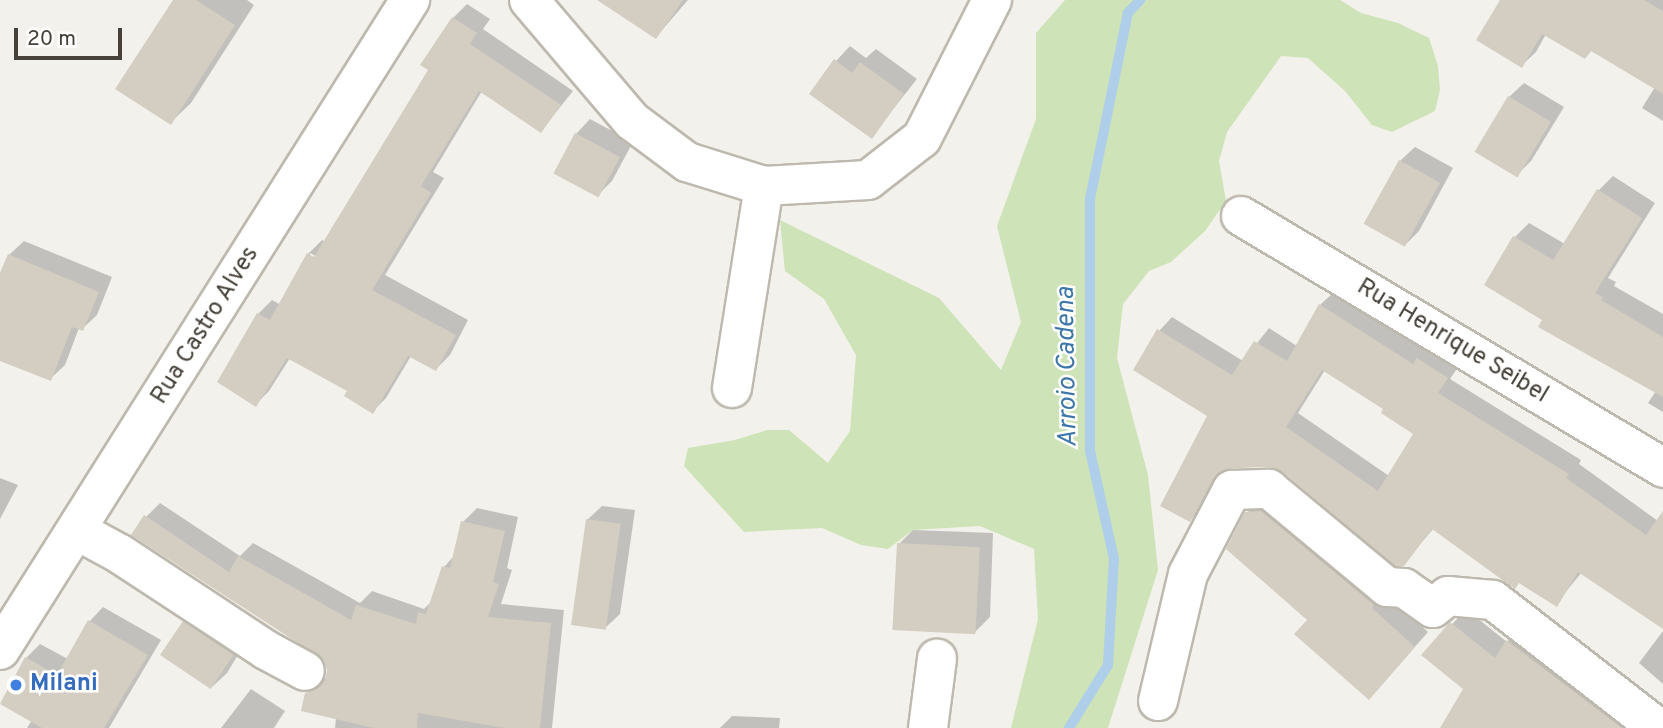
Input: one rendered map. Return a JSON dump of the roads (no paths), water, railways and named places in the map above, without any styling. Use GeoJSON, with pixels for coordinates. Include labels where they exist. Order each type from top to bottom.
{"type":"FeatureCollection","features":[{"type":"Feature","properties":{"kind":"street","name":"Rua Castro Alves"},"geometry":{"type":"LineString","coordinates":[[0,650],[410,0]]}},
{"type":"Feature","properties":{"kind":"street"},"geometry":{"type":"LineString","coordinates":[[529,0],[632,121],[687,162],[764,186],[868,180],[922,138],[992,0]]}},
{"type":"Feature","properties":{"kind":"street"},"geometry":{"type":"LineString","coordinates":[[732,388],[764,186]]}},
{"type":"Feature","properties":{"kind":"street","name":"Rua Henrique Seibel"},"geometry":{"type":"LineString","coordinates":[[1241,216],[1663,468]]}},
{"type":"Feature","properties":{"kind":"street"},"geometry":{"type":"LineString","coordinates":[[1158,701],[1188,573],[1233,490],[1269,489],[1387,587],[1404,588],[1433,608],[1448,596],[1493,600],[1658,728]]}},
{"type":"Feature","properties":{"kind":"street"},"geometry":{"type":"LineString","coordinates":[[76,530],[120,554],[266,650],[305,671]]}},
{"type":"Feature","properties":{"kind":"street"},"geometry":{"type":"LineString","coordinates":[[928,728],[937,659]]}},
{"type":"Feature","properties":{"kind":"waterway","name":"Arroio Cadena"},"geometry":{"type":"LineString","coordinates":[[1069,728],[1108,665],[1114,559],[1090,451],[1090,199],[1128,13],[1140,0]]}},
{"type":"Feature","properties":{"kind":"place","name":"Milani"},"geometry":{"type":"Point","coordinates":[16,685]}}]}
